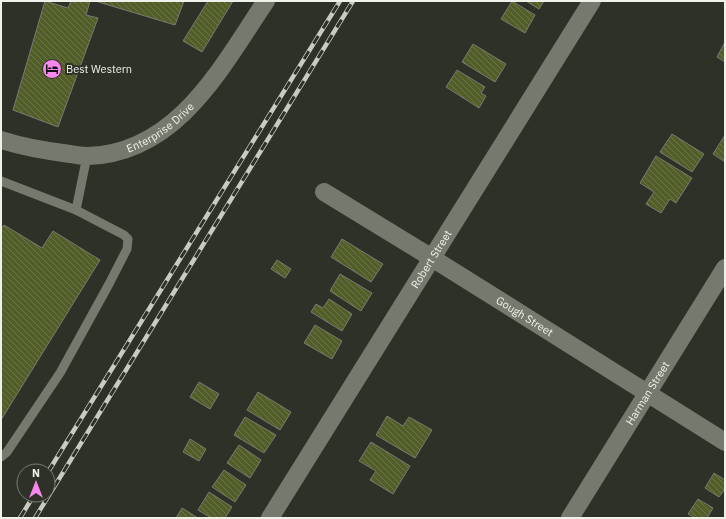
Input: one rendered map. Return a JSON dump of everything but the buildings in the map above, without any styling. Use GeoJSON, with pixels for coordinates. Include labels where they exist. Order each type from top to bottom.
{"type":"FeatureCollection","features":[{"type":"Feature","properties":{"kind":"street","name":"Enterprise Drive"},"geometry":{"type":"LineString","coordinates":[[1,140],[52,152],[87,156],[108,153],[143,142],[164,130],[178,119],[207,88],[266,1]]}},
{"type":"Feature","properties":{"kind":"street","name":"Robert Street"},"geometry":{"type":"LineString","coordinates":[[270,518],[592,1]]}},
{"type":"Feature","properties":{"kind":"street","name":"Gough Street"},"geometry":{"type":"LineString","coordinates":[[324,192],[725,442]]}},
{"type":"Feature","properties":{"kind":"street","name":"Harman Street"},"geometry":{"type":"LineString","coordinates":[[570,518],[725,268]]}},
{"type":"Feature","properties":{"kind":"lane"},"geometry":{"type":"LineString","coordinates":[[76,210],[87,156]]}},
{"type":"Feature","properties":{"kind":"lane"},"geometry":{"type":"LineString","coordinates":[[1,181],[76,210],[127,237],[128,243],[127,249],[60,373],[7,452],[1,457]]}},
{"type":"Feature","properties":{"kind":"railway"},"geometry":{"type":"LineString","coordinates":[[54,463],[340,1]]}},
{"type":"Feature","properties":{"kind":"railway"},"geometry":{"type":"LineString","coordinates":[[35,518],[353,1]]}},
{"type":"Feature","properties":{"kind":"railway"},"geometry":{"type":"LineString","coordinates":[[20,518],[29,503]]}},
{"type":"Feature","properties":{"kind":"place","name":"Best Western"},"geometry":{"type":"Point","coordinates":[52,69]}}]}
